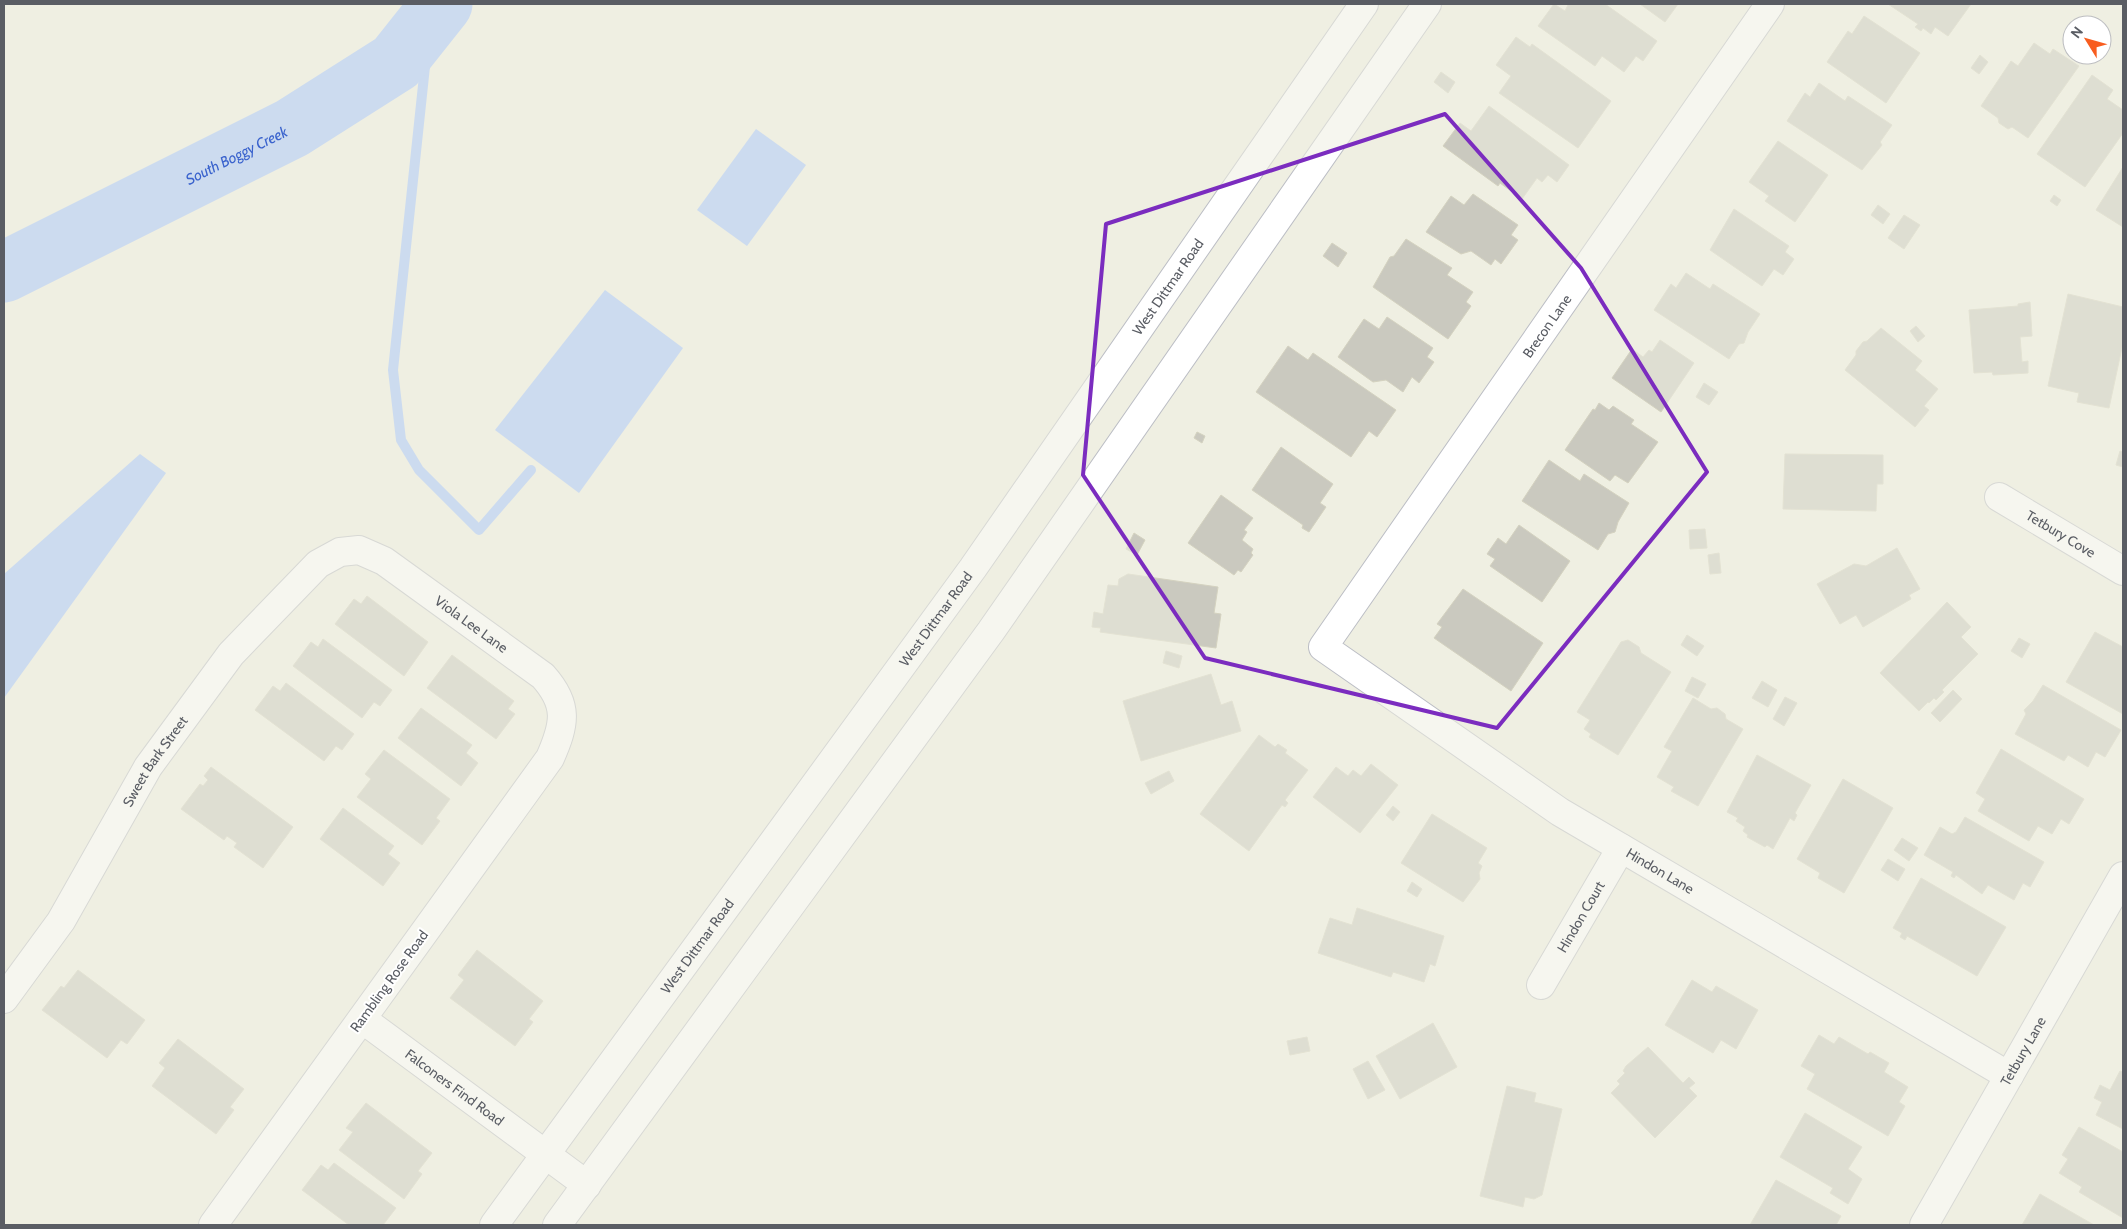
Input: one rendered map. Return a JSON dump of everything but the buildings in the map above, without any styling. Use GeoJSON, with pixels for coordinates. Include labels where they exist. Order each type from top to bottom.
{"type":"FeatureCollection","features":[{"type":"Feature","properties":{"kind":"street","name":"West Dittmar Road"},"geometry":{"type":"LineString","coordinates":[[494,1225],[961,584],[1364,4]]}},
{"type":"Feature","properties":{"kind":"street"},"geometry":{"type":"LineString","coordinates":[[558,1225],[1002,616],[1218,302],[1427,4]]}},
{"type":"Feature","properties":{"kind":"street","name":"Brecon Lane"},"geometry":{"type":"LineString","coordinates":[[1323,647],[1770,4]]}},
{"type":"Feature","properties":{"kind":"street","name":"Tetbury Cove"},"geometry":{"type":"LineString","coordinates":[[1998,497],[2123,571]]}},
{"type":"Feature","properties":{"kind":"street","name":"Viola Lee Lane"},"geometry":{"type":"LineString","coordinates":[[340,552],[359,550],[384,561],[543,676],[556,691],[562,711],[560,734]]}},
{"type":"Feature","properties":{"kind":"street","name":"Sweet Bark Street"},"geometry":{"type":"LineString","coordinates":[[4,999],[60,921],[148,767],[231,654],[318,564],[340,552]]}},
{"type":"Feature","properties":{"kind":"street","name":"Hindon Lane"},"geometry":{"type":"LineString","coordinates":[[1323,647],[1560,812],[2009,1076]]}},
{"type":"Feature","properties":{"kind":"street","name":"Rambling Rose Road"},"geometry":{"type":"LineString","coordinates":[[213,1225],[550,758],[560,734]]}},
{"type":"Feature","properties":{"kind":"street","name":"Hindon Court"},"geometry":{"type":"LineString","coordinates":[[1541,985],[1621,848]]}},
{"type":"Feature","properties":{"kind":"street","name":"Tetbury Lane"},"geometry":{"type":"LineString","coordinates":[[1924,1225],[2123,876]]}},
{"type":"Feature","properties":{"kind":"street","name":"Falconers Find Road"},"geometry":{"type":"LineString","coordinates":[[362,1019],[587,1185]]}},
{"type":"Feature","properties":{"kind":"highlighted area"},"geometry":{"type":"Polygon","coordinates":[[[1445,114],[1581,268],[1707,472],[1497,728],[1205,658],[1083,475],[1106,224],[1445,114]]]}},
{"type":"Feature","properties":{"kind":"water"},"geometry":{"type":"Polygon","coordinates":[[[756,129],[806,165],[747,246],[697,210],[756,129]]]}},
{"type":"Feature","properties":{"kind":"water"},"geometry":{"type":"Polygon","coordinates":[[[605,290],[683,348],[579,493],[495,430],[605,290]]]}},
{"type":"Feature","properties":{"kind":"water"},"geometry":{"type":"Polygon","coordinates":[[[140,454],[166,473],[4,698],[4,574],[140,454]]]}},
{"type":"Feature","properties":{"kind":"waterway","name":"South Boggy Creek"},"geometry":{"type":"LineString","coordinates":[[4,272],[292,128],[396,62],[442,4]]}},
{"type":"Feature","properties":{"kind":"waterway"},"geometry":{"type":"LineString","coordinates":[[430,19],[393,370],[401,440],[419,470],[479,530],[531,470]]}}]}
